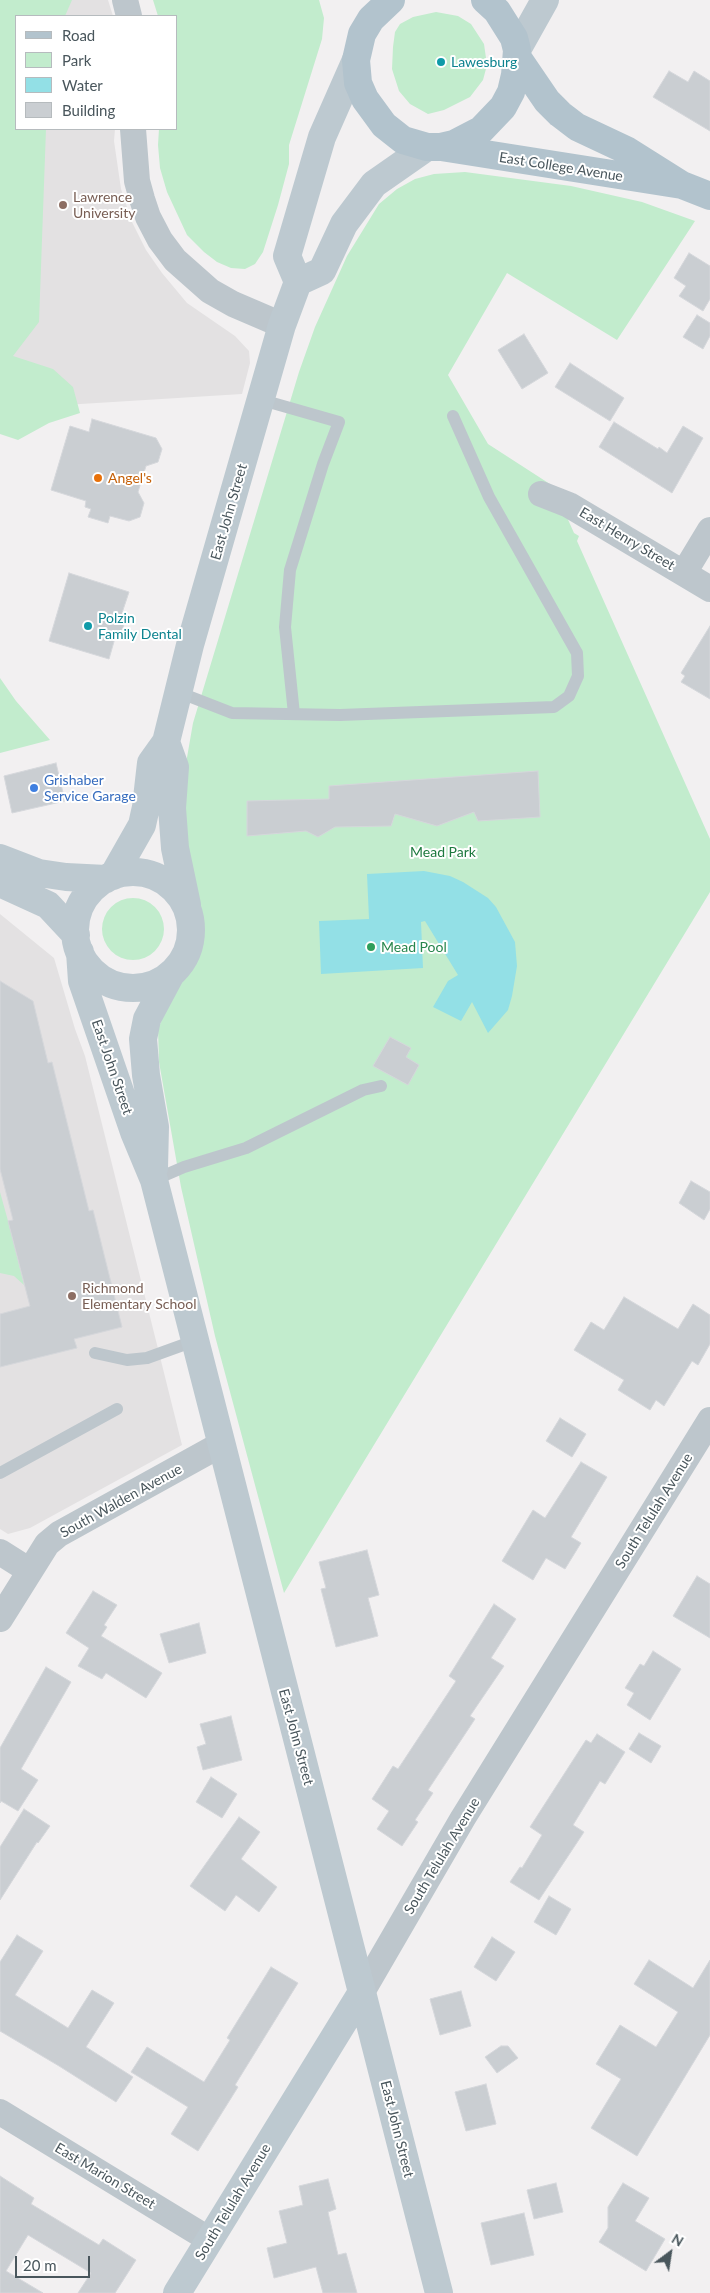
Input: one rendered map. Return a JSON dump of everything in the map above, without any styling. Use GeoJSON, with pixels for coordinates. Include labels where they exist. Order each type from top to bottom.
{"type":"FeatureCollection","features":[{"type":"Feature","properties":{"kind":"main road"},"geometry":{"type":"LineString","coordinates":[[357,0],[359,47]]}},
{"type":"Feature","properties":{"kind":"main road"},"geometry":{"type":"LineString","coordinates":[[359,47],[371,19],[391,0]]}},
{"type":"Feature","properties":{"kind":"main road","name":"East College Avenue"},"geometry":{"type":"LineString","coordinates":[[485,0],[497,11],[508,26],[517,53],[547,101],[560,114],[578,127],[628,151],[682,185],[710,196]]}},
{"type":"Feature","properties":{"kind":"main road","name":"East College Avenue"},"geometry":{"type":"LineString","coordinates":[[359,47],[358,83],[364,99],[384,125],[403,140],[434,147],[682,185]]}},
{"type":"Feature","properties":{"kind":"main road"},"geometry":{"type":"LineString","coordinates":[[434,147],[454,144],[481,130],[493,120],[511,92],[517,53]]}},
{"type":"Feature","properties":{"kind":"street"},"geometry":{"type":"LineString","coordinates":[[125,0],[129,15]]}},
{"type":"Feature","properties":{"kind":"street"},"geometry":{"type":"LineString","coordinates":[[517,53],[545,0]]}},
{"type":"Feature","properties":{"kind":"street"},"geometry":{"type":"LineString","coordinates":[[359,47],[322,137],[287,256],[298,282],[322,271],[344,224],[374,184],[434,147]]}},
{"type":"Feature","properties":{"kind":"street"},"geometry":{"type":"LineString","coordinates":[[133,130],[137,181],[142,199],[148,217],[160,240],[174,260],[210,291],[233,304],[282,325]]}},
{"type":"Feature","properties":{"kind":"street","name":"East John Street"},"geometry":{"type":"LineString","coordinates":[[110,877],[142,825],[146,807],[150,763],[166,742],[178,692],[282,325],[298,282]]}},
{"type":"Feature","properties":{"kind":"street","name":"East Henry Street"},"geometry":{"type":"LineString","coordinates":[[541,494],[569,505],[710,589]]}},
{"type":"Feature","properties":{"kind":"street"},"geometry":{"type":"LineString","coordinates":[[684,573],[710,530]]}},
{"type":"Feature","properties":{"kind":"street"},"geometry":{"type":"LineString","coordinates":[[0,884],[48,905],[78,944],[90,968],[104,979],[120,986],[138,988],[156,983],[171,974],[183,960],[190,944],[191,926],[175,848],[172,808],[175,767],[166,742]]}},
{"type":"Feature","properties":{"kind":"street"},"geometry":{"type":"LineString","coordinates":[[0,858],[39,873],[66,877],[110,877],[130,872],[148,874],[165,881],[178,893],[187,908]]}},
{"type":"Feature","properties":{"kind":"street"},"geometry":{"type":"LineString","coordinates":[[78,944],[76,918],[82,902],[93,889],[110,877]]}},
{"type":"Feature","properties":{"kind":"street","name":"East John Street"},"geometry":{"type":"LineString","coordinates":[[78,944],[82,981],[134,1132],[154,1180],[220,1445],[438,2293]]}},
{"type":"Feature","properties":{"kind":"street","name":"East John Street"},"geometry":{"type":"LineString","coordinates":[[154,1180],[155,1127],[146,1075],[143,1039],[147,1019],[171,974]]}},
{"type":"Feature","properties":{"kind":"street","name":"South Telulah Avenue"},"geometry":{"type":"LineString","coordinates":[[177,2293],[362,1992],[464,1818],[710,1420]]}},
{"type":"Feature","properties":{"kind":"street","name":"South Walden Avenue"},"geometry":{"type":"LineString","coordinates":[[0,1619],[48,1544],[60,1534],[220,1445]]}},
{"type":"Feature","properties":{"kind":"street"},"geometry":{"type":"LineString","coordinates":[[0,1552],[30,1571]]}},
{"type":"Feature","properties":{"kind":"street","name":"East Marion Street"},"geometry":{"type":"LineString","coordinates":[[0,2112],[210,2240]]}},
{"type":"Feature","properties":{"kind":"lane"},"geometry":{"type":"LineString","coordinates":[[262,400],[339,422],[323,464],[290,570],[285,627],[294,714]]}},
{"type":"Feature","properties":{"kind":"lane"},"geometry":{"type":"LineString","coordinates":[[178,692],[232,713],[340,716],[554,707],[569,696],[578,676],[577,653],[489,497],[453,416]]}},
{"type":"Feature","properties":{"kind":"lane"},"geometry":{"type":"LineString","coordinates":[[154,1180],[184,1166],[246,1148],[363,1090],[381,1086]]}},
{"type":"Feature","properties":{"kind":"lane"},"geometry":{"type":"LineString","coordinates":[[95,1353],[127,1360],[147,1358],[194,1341]]}},
{"type":"Feature","properties":{"kind":"lane"},"geometry":{"type":"LineString","coordinates":[[0,1472],[117,1409]]}},
{"type":"Feature","properties":{"kind":"shaded area","name":"Lawrence University"},"geometry":{"type":"Polygon","coordinates":[[[0,0],[108,0],[113,15],[15,15],[15,130],[115,130],[114,141],[121,189],[132,222],[146,250],[187,303],[235,336],[249,351],[250,363],[242,394],[0,409],[0,0]]]}},
{"type":"Feature","properties":{"kind":"shaded area","name":"Richmond Elementary School"},"geometry":{"type":"Polygon","coordinates":[[[0,914],[54,958],[85,1056],[182,1445],[30,1528],[8,1534],[0,1529],[0,914]]]}},
{"type":"Feature","properties":{"kind":"green space"},"geometry":{"type":"Polygon","coordinates":[[[0,0],[72,0],[65,15],[15,15],[15,130],[46,130],[39,322],[13,356],[53,369],[73,387],[80,413],[49,423],[18,440],[0,434],[0,0]]]}},
{"type":"Feature","properties":{"kind":"green space"},"geometry":{"type":"Polygon","coordinates":[[[153,0],[319,0],[324,18],[322,39],[289,145],[289,164],[278,205],[263,252],[255,264],[245,269],[231,268],[217,262],[204,252],[187,235],[167,192],[160,168],[158,145],[159,130],[178,130],[178,15],[158,15],[153,0]]]}},
{"type":"Feature","properties":{"kind":"green space"},"geometry":{"type":"Polygon","coordinates":[[[436,12],[458,16],[471,24],[484,44],[487,65],[483,80],[470,97],[444,110],[428,114],[410,104],[399,91],[392,69],[393,47],[395,32],[400,24],[413,17],[436,12]]]}},
{"type":"Feature","properties":{"kind":"green space","name":"Mead Park"},"geometry":{"type":"Polygon","coordinates":[[[465,172],[571,186],[642,202],[695,221],[617,340],[507,273],[448,375],[488,444],[553,486],[574,533],[579,536],[577,541],[710,839],[710,892],[284,1593],[215,1336],[181,1187],[159,1062],[158,1029],[173,993],[195,966],[203,935],[200,905],[187,857],[181,813],[185,769],[193,723],[299,372],[315,327],[347,256],[379,204],[397,189],[415,179],[434,174],[465,172]]]}},
{"type":"Feature","properties":{"kind":"green space"},"geometry":{"type":"Polygon","coordinates":[[[0,678],[16,701],[50,740],[0,753],[0,678]]]}},
{"type":"Feature","properties":{"kind":"green space"},"geometry":{"type":"Polygon","coordinates":[[[127,898],[139,898],[155,907],[162,917],[164,929],[162,941],[155,951],[139,960],[127,960],[116,955],[107,946],[102,935],[102,923],[107,912],[116,903],[127,898]]]}},
{"type":"Feature","properties":{"kind":"green space"},"geometry":{"type":"Polygon","coordinates":[[[0,1192],[24,1285],[14,1276],[0,1273],[0,1192]]]}},
{"type":"Feature","properties":{"kind":"water","name":"Mead Pool"},"geometry":{"type":"Polygon","coordinates":[[[424,871],[450,876],[488,898],[496,907],[515,942],[517,966],[508,1010],[488,1033],[472,1002],[461,1021],[433,1007],[448,981],[458,975],[425,921],[421,922],[423,968],[321,974],[319,921],[369,919],[367,874],[424,871]]]}},
{"type":"Feature","properties":{"kind":"building"},"geometry":{"type":"Polygon","coordinates":[[[669,71],[688,82],[694,71],[710,81],[710,131],[653,97],[669,71]]]}},
{"type":"Feature","properties":{"kind":"building"},"geometry":{"type":"Polygon","coordinates":[[[689,253],[710,266],[710,299],[703,311],[679,296],[686,286],[674,278],[689,253]]]}},
{"type":"Feature","properties":{"kind":"building"},"geometry":{"type":"Polygon","coordinates":[[[697,315],[710,323],[710,336],[703,349],[683,337],[697,315]]]}},
{"type":"Feature","properties":{"kind":"building"},"geometry":{"type":"Polygon","coordinates":[[[524,334],[548,373],[522,389],[498,350],[524,334]]]}},
{"type":"Feature","properties":{"kind":"building"},"geometry":{"type":"Polygon","coordinates":[[[570,363],[624,398],[610,421],[555,387],[570,363]]]}},
{"type":"Feature","properties":{"kind":"building","name":"Angel's"},"geometry":{"type":"Polygon","coordinates":[[[92,419],[156,438],[162,449],[158,462],[146,466],[138,492],[144,503],[140,517],[129,521],[110,516],[108,523],[88,517],[91,509],[85,507],[86,501],[51,490],[70,426],[89,432],[92,419]]]}},
{"type":"Feature","properties":{"kind":"building"},"geometry":{"type":"Polygon","coordinates":[[[614,422],[667,453],[683,426],[703,438],[672,493],[599,447],[614,422]]]}},
{"type":"Feature","properties":{"kind":"building","name":"Polzin Family Dental"},"geometry":{"type":"Polygon","coordinates":[[[69,573],[129,592],[122,613],[127,615],[119,640],[115,638],[109,659],[49,641],[69,573]]]}},
{"type":"Feature","properties":{"kind":"building"},"geometry":{"type":"Polygon","coordinates":[[[710,626],[710,699],[681,682],[685,676],[681,673],[710,626]]]}},
{"type":"Feature","properties":{"kind":"building","name":"Grishaber Service Garage"},"geometry":{"type":"Polygon","coordinates":[[[56,763],[65,801],[12,813],[4,776],[56,763]]]}},
{"type":"Feature","properties":{"kind":"building"},"geometry":{"type":"Polygon","coordinates":[[[538,771],[540,817],[478,821],[474,812],[437,826],[395,814],[391,826],[335,827],[318,837],[306,831],[247,836],[247,801],[329,799],[329,786],[538,771]]]}},
{"type":"Feature","properties":{"kind":"building"},"geometry":{"type":"Polygon","coordinates":[[[0,981],[33,1001],[48,1063],[52,1062],[89,1211],[93,1210],[122,1327],[74,1339],[77,1348],[0,1367],[0,1314],[30,1306],[8,1221],[13,1220],[0,1169],[0,981]]]}},
{"type":"Feature","properties":{"kind":"building"},"geometry":{"type":"Polygon","coordinates":[[[390,1037],[411,1048],[406,1057],[419,1065],[408,1085],[373,1066],[390,1037]]]}},
{"type":"Feature","properties":{"kind":"building"},"geometry":{"type":"Polygon","coordinates":[[[691,1181],[710,1192],[710,1209],[704,1220],[679,1203],[691,1181]]]}},
{"type":"Feature","properties":{"kind":"building"},"geometry":{"type":"Polygon","coordinates":[[[624,1297],[678,1329],[693,1304],[710,1315],[710,1344],[698,1365],[692,1361],[664,1406],[656,1400],[650,1410],[618,1390],[624,1380],[574,1350],[591,1322],[604,1330],[624,1297]]]}},
{"type":"Feature","properties":{"kind":"building"},"geometry":{"type":"Polygon","coordinates":[[[560,1418],[586,1434],[572,1457],[546,1441],[560,1418]]]}},
{"type":"Feature","properties":{"kind":"building"},"geometry":{"type":"Polygon","coordinates":[[[581,1462],[607,1477],[571,1537],[581,1543],[565,1569],[546,1558],[533,1580],[502,1561],[533,1510],[545,1518],[581,1462]]]}},
{"type":"Feature","properties":{"kind":"building"},"geometry":{"type":"Polygon","coordinates":[[[367,1550],[379,1595],[368,1598],[378,1636],[336,1647],[321,1589],[326,1588],[319,1562],[367,1550]]]}},
{"type":"Feature","properties":{"kind":"building"},"geometry":{"type":"Polygon","coordinates":[[[697,1576],[710,1584],[710,1638],[673,1616],[697,1576]]]}},
{"type":"Feature","properties":{"kind":"building"},"geometry":{"type":"Polygon","coordinates":[[[93,1591],[117,1605],[104,1625],[107,1627],[101,1636],[162,1673],[146,1698],[106,1673],[102,1679],[78,1666],[89,1648],[66,1633],[93,1591]]]}},
{"type":"Feature","properties":{"kind":"building"},"geometry":{"type":"Polygon","coordinates":[[[494,1604],[516,1619],[491,1658],[504,1666],[470,1716],[475,1719],[428,1790],[433,1793],[415,1820],[418,1822],[402,1846],[377,1829],[389,1811],[372,1799],[393,1766],[398,1769],[456,1681],[449,1676],[494,1604]]]}},
{"type":"Feature","properties":{"kind":"building"},"geometry":{"type":"Polygon","coordinates":[[[199,1623],[206,1653],[169,1663],[160,1634],[199,1623]]]}},
{"type":"Feature","properties":{"kind":"building"},"geometry":{"type":"Polygon","coordinates":[[[653,1651],[681,1669],[650,1720],[627,1705],[634,1693],[625,1688],[640,1664],[644,1666],[653,1651]]]}},
{"type":"Feature","properties":{"kind":"building"},"geometry":{"type":"Polygon","coordinates":[[[46,1667],[71,1682],[21,1769],[38,1780],[18,1811],[1,1801],[0,1803],[0,1748],[46,1667]]]}},
{"type":"Feature","properties":{"kind":"building"},"geometry":{"type":"Polygon","coordinates":[[[231,1716],[242,1760],[203,1770],[197,1747],[206,1744],[200,1724],[231,1716]]]}},
{"type":"Feature","properties":{"kind":"building"},"geometry":{"type":"Polygon","coordinates":[[[639,1733],[661,1746],[651,1763],[629,1749],[639,1733]]]}},
{"type":"Feature","properties":{"kind":"building"},"geometry":{"type":"Polygon","coordinates":[[[597,1734],[625,1752],[605,1784],[600,1781],[573,1825],[584,1832],[539,1900],[510,1882],[520,1867],[522,1868],[542,1835],[530,1827],[586,1740],[591,1743],[597,1734]]]}},
{"type":"Feature","properties":{"kind":"building"},"geometry":{"type":"Polygon","coordinates":[[[211,1777],[237,1794],[222,1818],[196,1802],[211,1777]]]}},
{"type":"Feature","properties":{"kind":"building"},"geometry":{"type":"Polygon","coordinates":[[[24,1809],[50,1826],[37,1842],[0,1900],[0,1847],[24,1809]]]}},
{"type":"Feature","properties":{"kind":"building"},"geometry":{"type":"Polygon","coordinates":[[[239,1817],[260,1832],[241,1859],[277,1887],[259,1912],[236,1895],[225,1911],[190,1886],[239,1817]]]}},
{"type":"Feature","properties":{"kind":"building"},"geometry":{"type":"Polygon","coordinates":[[[549,1896],[571,1909],[556,1935],[534,1922],[549,1896]]]}},
{"type":"Feature","properties":{"kind":"building"},"geometry":{"type":"Polygon","coordinates":[[[17,1935],[43,1951],[15,1995],[68,2028],[92,1990],[114,2003],[86,2047],[133,2077],[116,2102],[0,2031],[0,1962],[17,1935]]]}},
{"type":"Feature","properties":{"kind":"building"},"geometry":{"type":"Polygon","coordinates":[[[492,1937],[515,1952],[496,1981],[474,1967],[492,1937]]]}},
{"type":"Feature","properties":{"kind":"building"},"geometry":{"type":"Polygon","coordinates":[[[649,1960],[693,1988],[710,1960],[710,2035],[637,2156],[591,2128],[621,2079],[596,2064],[620,2025],[656,2047],[678,2012],[634,1984],[649,1960]]]}},
{"type":"Feature","properties":{"kind":"building"},"geometry":{"type":"Polygon","coordinates":[[[271,1967],[298,1983],[235,2085],[238,2087],[198,2151],[171,2134],[188,2107],[131,2072],[147,2047],[204,2082],[230,2040],[227,2038],[271,1967]]]}},
{"type":"Feature","properties":{"kind":"building"},"geometry":{"type":"Polygon","coordinates":[[[461,1991],[471,2026],[440,2035],[430,1999],[461,1991]]]}},
{"type":"Feature","properties":{"kind":"building"},"geometry":{"type":"Polygon","coordinates":[[[501,2046],[508,2046],[518,2058],[497,2073],[485,2057],[501,2046]]]}},
{"type":"Feature","properties":{"kind":"building"},"geometry":{"type":"Polygon","coordinates":[[[486,2084],[496,2124],[466,2131],[455,2092],[486,2084]]]}},
{"type":"Feature","properties":{"kind":"building"},"geometry":{"type":"Polygon","coordinates":[[[0,2176],[34,2198],[31,2204],[99,2245],[103,2239],[136,2260],[115,2293],[78,2293],[91,2273],[28,2235],[6,2271],[43,2293],[0,2293],[0,2176]]]}},
{"type":"Feature","properties":{"kind":"building"},"geometry":{"type":"Polygon","coordinates":[[[328,2179],[336,2209],[328,2212],[338,2255],[346,2253],[357,2293],[323,2293],[316,2267],[274,2278],[267,2248],[287,2243],[279,2211],[303,2205],[299,2186],[328,2179]]]}},
{"type":"Feature","properties":{"kind":"building"},"geometry":{"type":"Polygon","coordinates":[[[556,2183],[563,2212],[534,2219],[527,2190],[556,2183]]]}},
{"type":"Feature","properties":{"kind":"building"},"geometry":{"type":"Polygon","coordinates":[[[623,2183],[649,2198],[635,2221],[665,2239],[646,2271],[599,2242],[608,2228],[608,2207],[623,2183]]]}},
{"type":"Feature","properties":{"kind":"building"},"geometry":{"type":"Polygon","coordinates":[[[524,2213],[534,2255],[491,2265],[481,2223],[524,2213]]]}},
{"type":"Feature","properties":{"kind":"place","name":"Lawesburg"},"geometry":{"type":"Point","coordinates":[441,62]}},
{"type":"Feature","properties":{"kind":"place","name":"Lawrence University"},"geometry":{"type":"Point","coordinates":[63,205]}},
{"type":"Feature","properties":{"kind":"place","name":"Angel's"},"geometry":{"type":"Point","coordinates":[98,478]}},
{"type":"Feature","properties":{"kind":"place","name":"Polzin Family Dental"},"geometry":{"type":"Point","coordinates":[88,626]}},
{"type":"Feature","properties":{"kind":"place","name":"Grishaber Service Garage"},"geometry":{"type":"Point","coordinates":[34,788]}},
{"type":"Feature","properties":{"kind":"place","name":"Mead Pool"},"geometry":{"type":"Point","coordinates":[371,947]}},
{"type":"Feature","properties":{"kind":"place","name":"Richmond Elementary School"},"geometry":{"type":"Point","coordinates":[72,1296]}}]}
